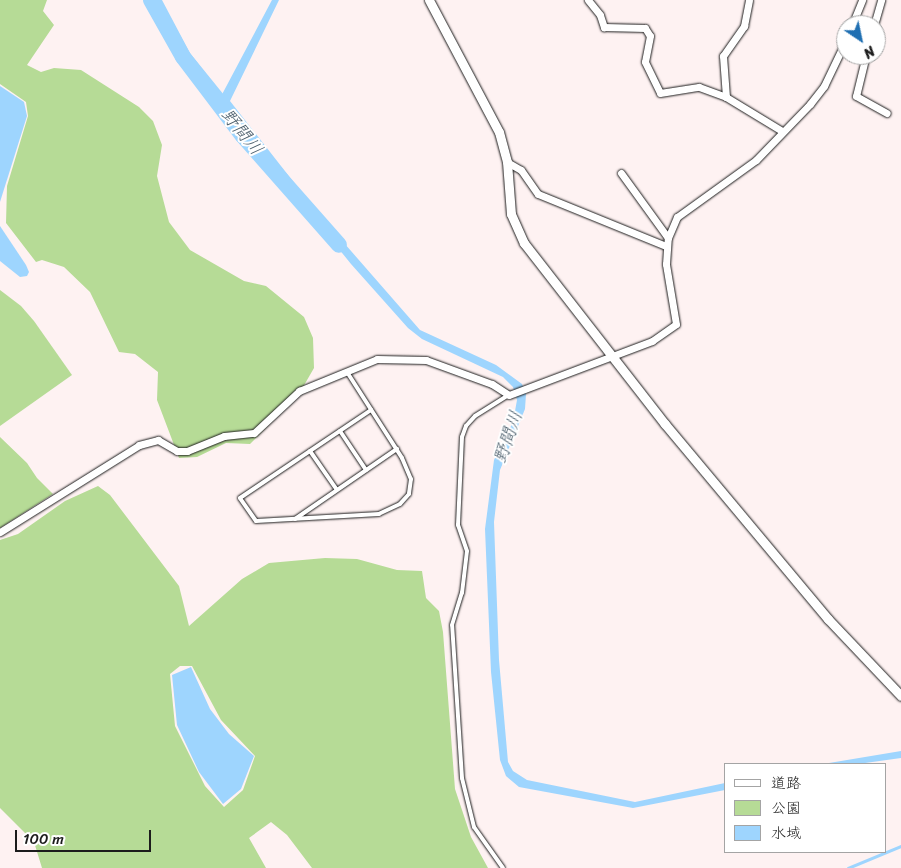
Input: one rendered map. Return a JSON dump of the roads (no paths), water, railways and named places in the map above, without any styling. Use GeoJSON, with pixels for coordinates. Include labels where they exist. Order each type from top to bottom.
{"type":"FeatureCollection","features":[{"type":"Feature","properties":{"kind":"street"},"geometry":{"type":"LineString","coordinates":[[429,0],[499,132],[507,162],[508,194],[516,228],[611,358],[828,619],[901,696]]}},
{"type":"Feature","properties":{"kind":"street"},"geometry":{"type":"LineString","coordinates":[[588,0],[600,15],[604,27],[644,28],[650,36],[644,62],[660,93],[699,87],[726,97],[782,131]]}},
{"type":"Feature","properties":{"kind":"street"},"geometry":{"type":"LineString","coordinates":[[726,97],[723,56],[744,26],[748,0]]}},
{"type":"Feature","properties":{"kind":"street"},"geometry":{"type":"LineString","coordinates":[[856,15],[862,0]]}},
{"type":"Feature","properties":{"kind":"street"},"geometry":{"type":"LineString","coordinates":[[877,15],[881,0]]}},
{"type":"Feature","properties":{"kind":"street"},"geometry":{"type":"LineString","coordinates":[[0,532],[139,445],[158,440],[178,451],[187,451],[224,436],[254,432],[299,391],[345,370],[377,359],[426,360],[492,384],[509,395],[652,341],[676,324],[669,289],[666,246],[677,217],[756,160],[824,86],[836,61]]}},
{"type":"Feature","properties":{"kind":"street"},"geometry":{"type":"LineString","coordinates":[[864,65],[856,96],[887,113]]}},
{"type":"Feature","properties":{"kind":"street"},"geometry":{"type":"LineString","coordinates":[[507,162],[521,170],[538,194],[666,246]]}},
{"type":"Feature","properties":{"kind":"street"},"geometry":{"type":"LineString","coordinates":[[621,173],[668,238]]}},
{"type":"Feature","properties":{"kind":"lane"},"geometry":{"type":"LineString","coordinates":[[345,370],[371,410],[396,449],[411,479],[409,494],[400,504],[379,514],[259,523],[240,498],[371,410]]}},
{"type":"Feature","properties":{"kind":"lane"},"geometry":{"type":"LineString","coordinates":[[503,868],[474,827],[462,778],[452,625],[462,593],[467,551],[458,525],[462,437],[466,426],[475,416],[509,395]]}},
{"type":"Feature","properties":{"kind":"lane"},"geometry":{"type":"LineString","coordinates":[[340,431],[366,470]]}},
{"type":"Feature","properties":{"kind":"lane"},"geometry":{"type":"LineString","coordinates":[[293,520],[396,449]]}},
{"type":"Feature","properties":{"kind":"lane"},"geometry":{"type":"LineString","coordinates":[[310,451],[336,490]]}},
{"type":"Feature","properties":{"kind":"water","name":"野間川"},"geometry":{"type":"Polygon","coordinates":[[[155,0],[162,0],[190,53],[224,95],[273,0],[279,0],[230,101],[317,212],[420,330],[496,365],[522,384],[526,394],[525,409],[500,470],[494,522],[499,660],[508,762],[513,771],[527,780],[635,802],[724,783],[724,790],[633,808],[519,787],[506,776],[500,760],[491,672],[485,529],[494,460],[513,422],[517,400],[513,387],[503,377],[422,339],[408,328],[351,264],[184,56],[155,0]]]}},
{"type":"Feature","properties":{"kind":"water"},"geometry":{"type":"Polygon","coordinates":[[[0,86],[24,102],[27,116],[0,202],[0,86]]]}},
{"type":"Feature","properties":{"kind":"water"},"geometry":{"type":"Polygon","coordinates":[[[0,226],[26,265],[29,272],[27,276],[20,277],[0,261],[0,226]]]}},
{"type":"Feature","properties":{"kind":"water"},"geometry":{"type":"Polygon","coordinates":[[[191,667],[210,709],[229,734],[254,756],[241,789],[223,804],[199,772],[177,725],[172,675],[191,667]]]}},
{"type":"Feature","properties":{"kind":"water"},"geometry":{"type":"Polygon","coordinates":[[[901,751],[901,758],[865,763],[829,763],[901,751]]]}},
{"type":"Feature","properties":{"kind":"waterway","name":"野間川"},"geometry":{"type":"LineString","coordinates":[[151,0],[183,57],[243,136],[339,245]]}},
{"type":"Feature","properties":{"kind":"waterway"},"geometry":{"type":"LineString","coordinates":[[219,102],[273,0]]}},
{"type":"Feature","properties":{"kind":"waterway"},"geometry":{"type":"LineString","coordinates":[[886,852],[901,846]]}},
{"type":"Feature","properties":{"kind":"waterway"},"geometry":{"type":"LineString","coordinates":[[848,868],[884,853]]}}]}
